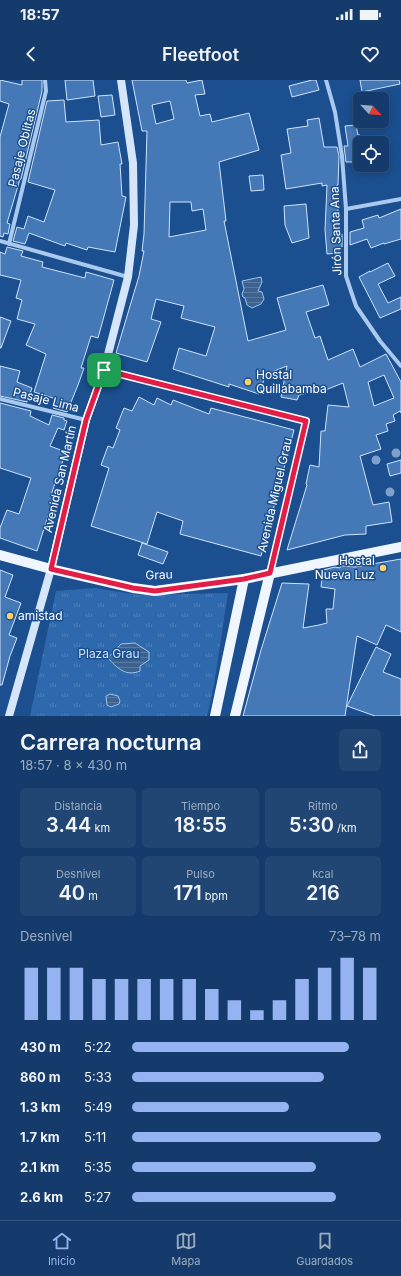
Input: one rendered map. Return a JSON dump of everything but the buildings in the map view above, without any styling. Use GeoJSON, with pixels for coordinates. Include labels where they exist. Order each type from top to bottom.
{"type":"FeatureCollection","features":[{"type":"Feature","properties":{"kind":"main road","name":"Avenida San Martín"},"geometry":{"type":"LineString","coordinates":[[9,716],[51,569],[86,420],[104,370],[128,276],[134,225],[133,162],[121,80]]}},
{"type":"Feature","properties":{"kind":"main road","name":"Grau"},"geometry":{"type":"LineString","coordinates":[[0,555],[51,569],[133,588],[155,591],[244,579],[401,547]]}},
{"type":"Feature","properties":{"kind":"main road","name":"Avenida Miguel Grau"},"geometry":{"type":"LineString","coordinates":[[235,716],[270,573]]}},
{"type":"Feature","properties":{"kind":"main road"},"geometry":{"type":"LineString","coordinates":[[215,716],[244,579]]}},
{"type":"Feature","properties":{"kind":"street","name":"Pasaje Oblitas"},"geometry":{"type":"LineString","coordinates":[[9,244],[46,91],[45,80]]}},
{"type":"Feature","properties":{"kind":"street","name":"Jirón Santa Ana"},"geometry":{"type":"LineString","coordinates":[[326,80],[335,112],[342,156],[346,209],[346,276],[356,306],[380,341],[401,366]]}},
{"type":"Feature","properties":{"kind":"street"},"geometry":{"type":"LineString","coordinates":[[346,209],[401,199]]}},
{"type":"Feature","properties":{"kind":"street"},"geometry":{"type":"LineString","coordinates":[[0,241],[128,276]]}},
{"type":"Feature","properties":{"kind":"street","name":"Avenida Miguel Grau"},"geometry":{"type":"LineString","coordinates":[[104,370],[306,421],[270,573]]}},
{"type":"Feature","properties":{"kind":"street","name":"Pasaje Lima"},"geometry":{"type":"LineString","coordinates":[[0,399],[86,420]]}},
{"type":"Feature","properties":{"kind":"green space","name":"Plaza Grau"},"geometry":{"type":"Polygon","coordinates":[[[95,588],[139,595],[228,593],[214,685],[207,716],[30,716],[56,591],[95,588]]]}},
{"type":"Feature","properties":{"kind":"shaded area"},"geometry":{"type":"Polygon","coordinates":[[[261,277],[262,282],[258,291],[262,292],[264,299],[261,304],[252,308],[247,305],[245,298],[243,297],[242,294],[244,289],[242,281],[261,277]]]}},
{"type":"Feature","properties":{"kind":"shaded area"},"geometry":{"type":"Polygon","coordinates":[[[135,643],[149,652],[149,660],[140,666],[140,671],[135,673],[126,672],[118,668],[108,658],[121,644],[135,643]]]}},
{"type":"Feature","properties":{"kind":"shaded area"},"geometry":{"type":"Polygon","coordinates":[[[110,694],[118,696],[120,701],[119,704],[111,707],[107,705],[106,696],[110,694]]]}},
{"type":"Feature","properties":{"kind":"place","name":"Hostal Quillabamba"},"geometry":{"type":"Point","coordinates":[248,382]}},
{"type":"Feature","properties":{"kind":"place","name":"Hostal Nueva Luz"},"geometry":{"type":"Point","coordinates":[383,568]}},
{"type":"Feature","properties":{"kind":"place","name":"amistad"},"geometry":{"type":"Point","coordinates":[10,616]}},
{"type":"Feature","properties":{"kind":"route"},"geometry":{"type":"LineString","coordinates":[[104,370],[306,421],[270,573],[244,579],[155,591],[133,588],[51,569],[86,420],[104,370]]}}]}
